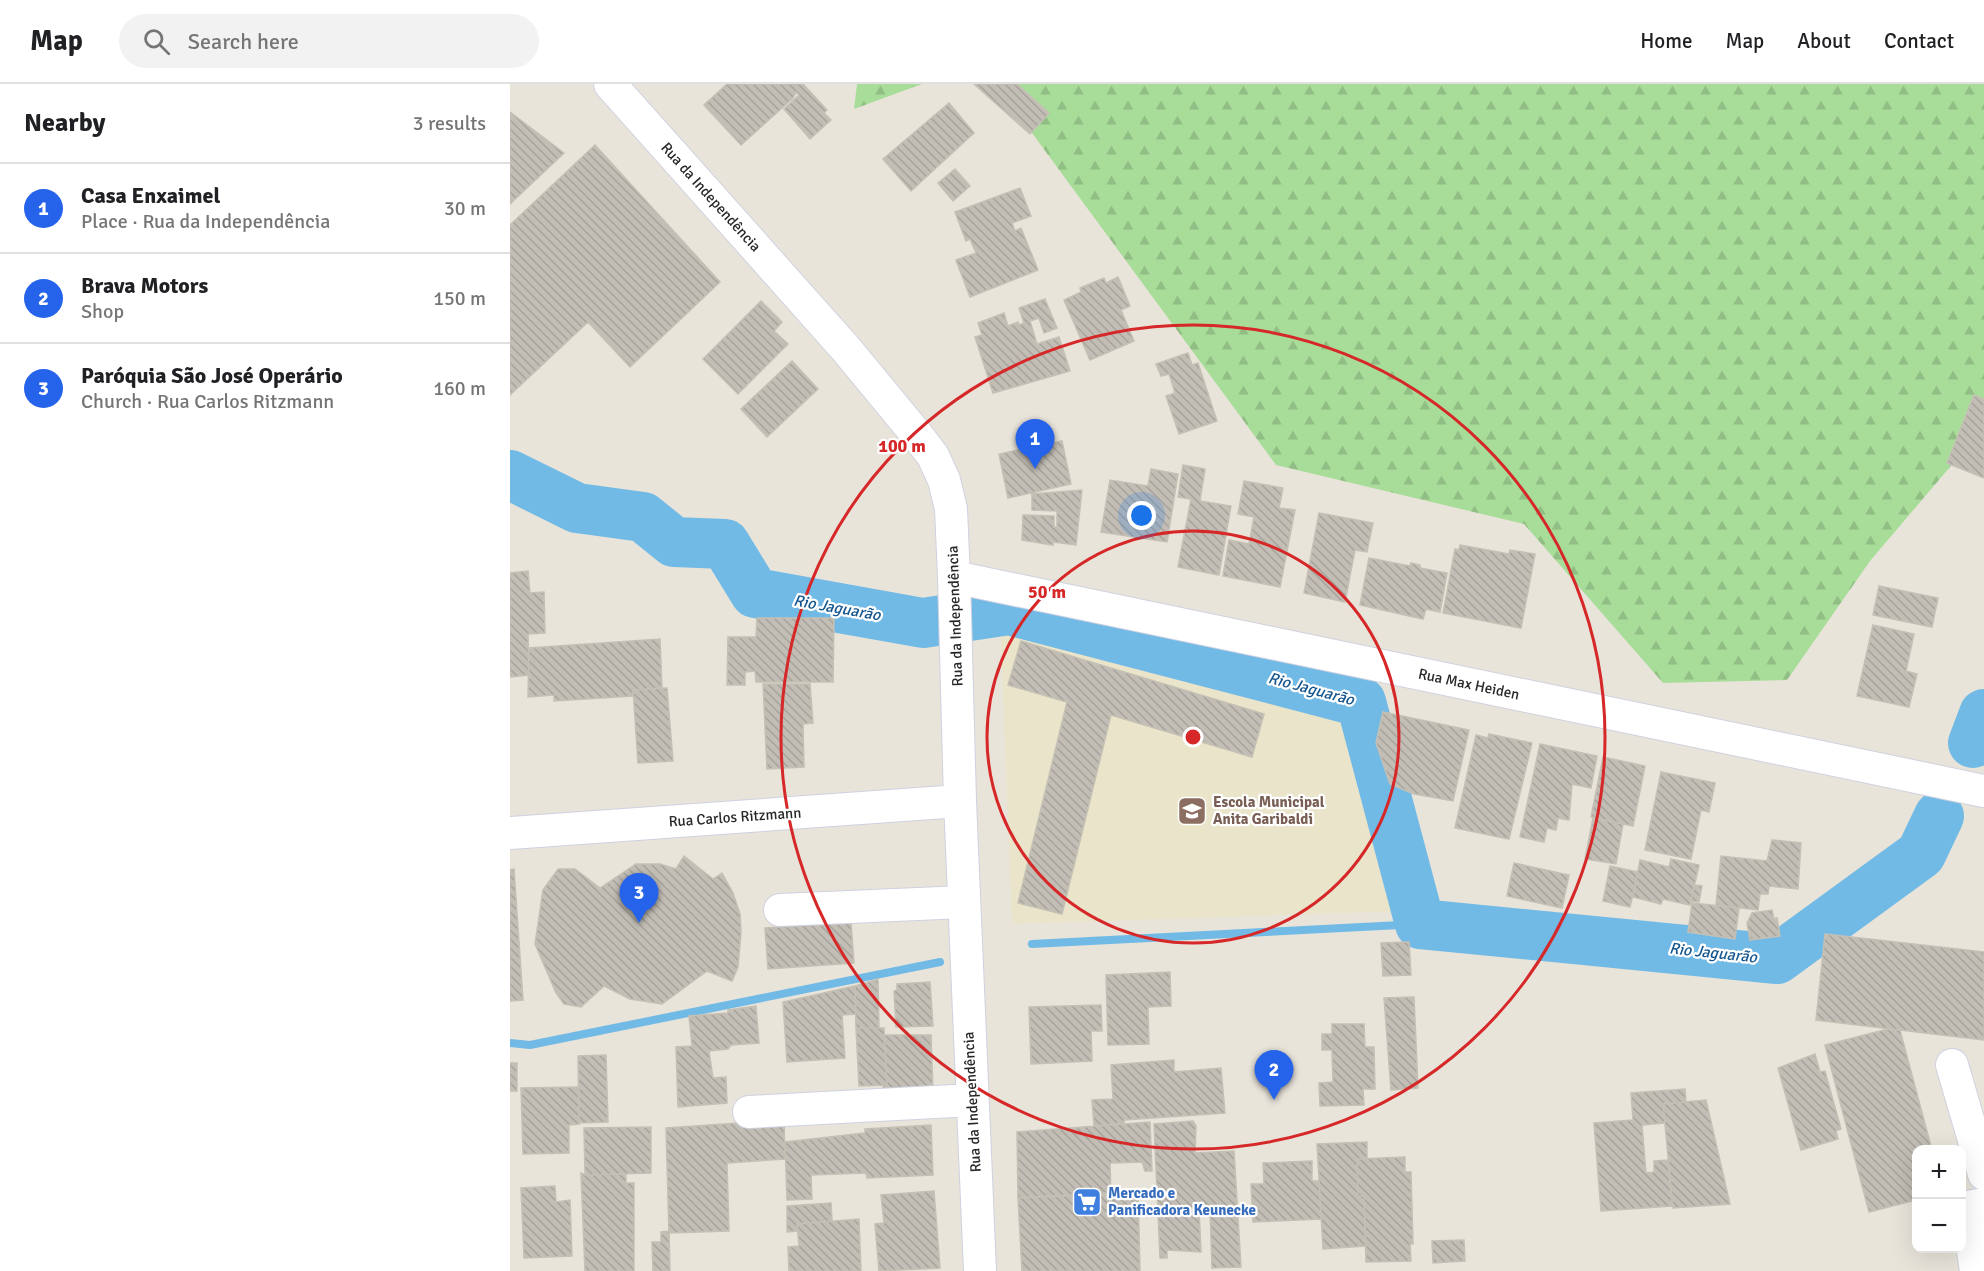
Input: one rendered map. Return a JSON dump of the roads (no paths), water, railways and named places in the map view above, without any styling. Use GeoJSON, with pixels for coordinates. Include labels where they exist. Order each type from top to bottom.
{"type":"FeatureCollection","features":[{"type":"Feature","properties":{"kind":"street","name":"Rua da Independência"},"geometry":{"type":"LineString","coordinates":[[610,84],[846,349],[933,456],[944,480],[951,509],[955,591],[960,801],[980,1271]]}},
{"type":"Feature","properties":{"kind":"street","name":"Rua Max Heiden"},"geometry":{"type":"LineString","coordinates":[[955,591],[1984,791]]}},
{"type":"Feature","properties":{"kind":"street","name":"Rua Carlos Ritzmann"},"geometry":{"type":"LineString","coordinates":[[510,833],[960,801]]}},
{"type":"Feature","properties":{"kind":"street"},"geometry":{"type":"LineString","coordinates":[[780,910],[964,902]]}},
{"type":"Feature","properties":{"kind":"street"},"geometry":{"type":"LineString","coordinates":[[1952,1065],[1984,1174]]}},
{"type":"Feature","properties":{"kind":"street"},"geometry":{"type":"LineString","coordinates":[[749,1112],[972,1100]]}},
{"type":"Feature","properties":{"kind":"street"},"geometry":{"type":"LineString","coordinates":[[1976,1271],[1967,1210],[1968,1207],[1984,1204]]}},
{"type":"Feature","properties":{"kind":"waterway","name":"Rio Jaguarão"},"geometry":{"type":"LineString","coordinates":[[510,475],[577,508],[643,517],[674,542],[725,544],[755,593],[923,623],[1009,610],[1361,702],[1420,924],[1777,959],[1921,854],[1939,816]]}},
{"type":"Feature","properties":{"kind":"waterway","name":"Rio Jaguarão"},"geometry":{"type":"LineString","coordinates":[[1973,743],[1984,714]]}},
{"type":"Feature","properties":{"kind":"waterway"},"geometry":{"type":"LineString","coordinates":[[1032,944],[1420,924]]}},
{"type":"Feature","properties":{"kind":"waterway"},"geometry":{"type":"LineString","coordinates":[[510,1043],[530,1045],[940,962]]}},
{"type":"Feature","properties":{"kind":"place","name":"Casa Enxaimel"},"geometry":{"type":"Point","coordinates":[1035,469]}},
{"type":"Feature","properties":{"kind":"place","name":"Escola Municipal Anita Garibaldi"},"geometry":{"type":"Point","coordinates":[1192,811]}},
{"type":"Feature","properties":{"kind":"place","name":"Paróquia São José Operário"},"geometry":{"type":"Point","coordinates":[639,923]}},
{"type":"Feature","properties":{"kind":"place","name":"Brava Motors"},"geometry":{"type":"Point","coordinates":[1274,1100]}},
{"type":"Feature","properties":{"kind":"place","name":"Mercado e Panificadora Keunecke"},"geometry":{"type":"Point","coordinates":[1087,1202]}}]}
